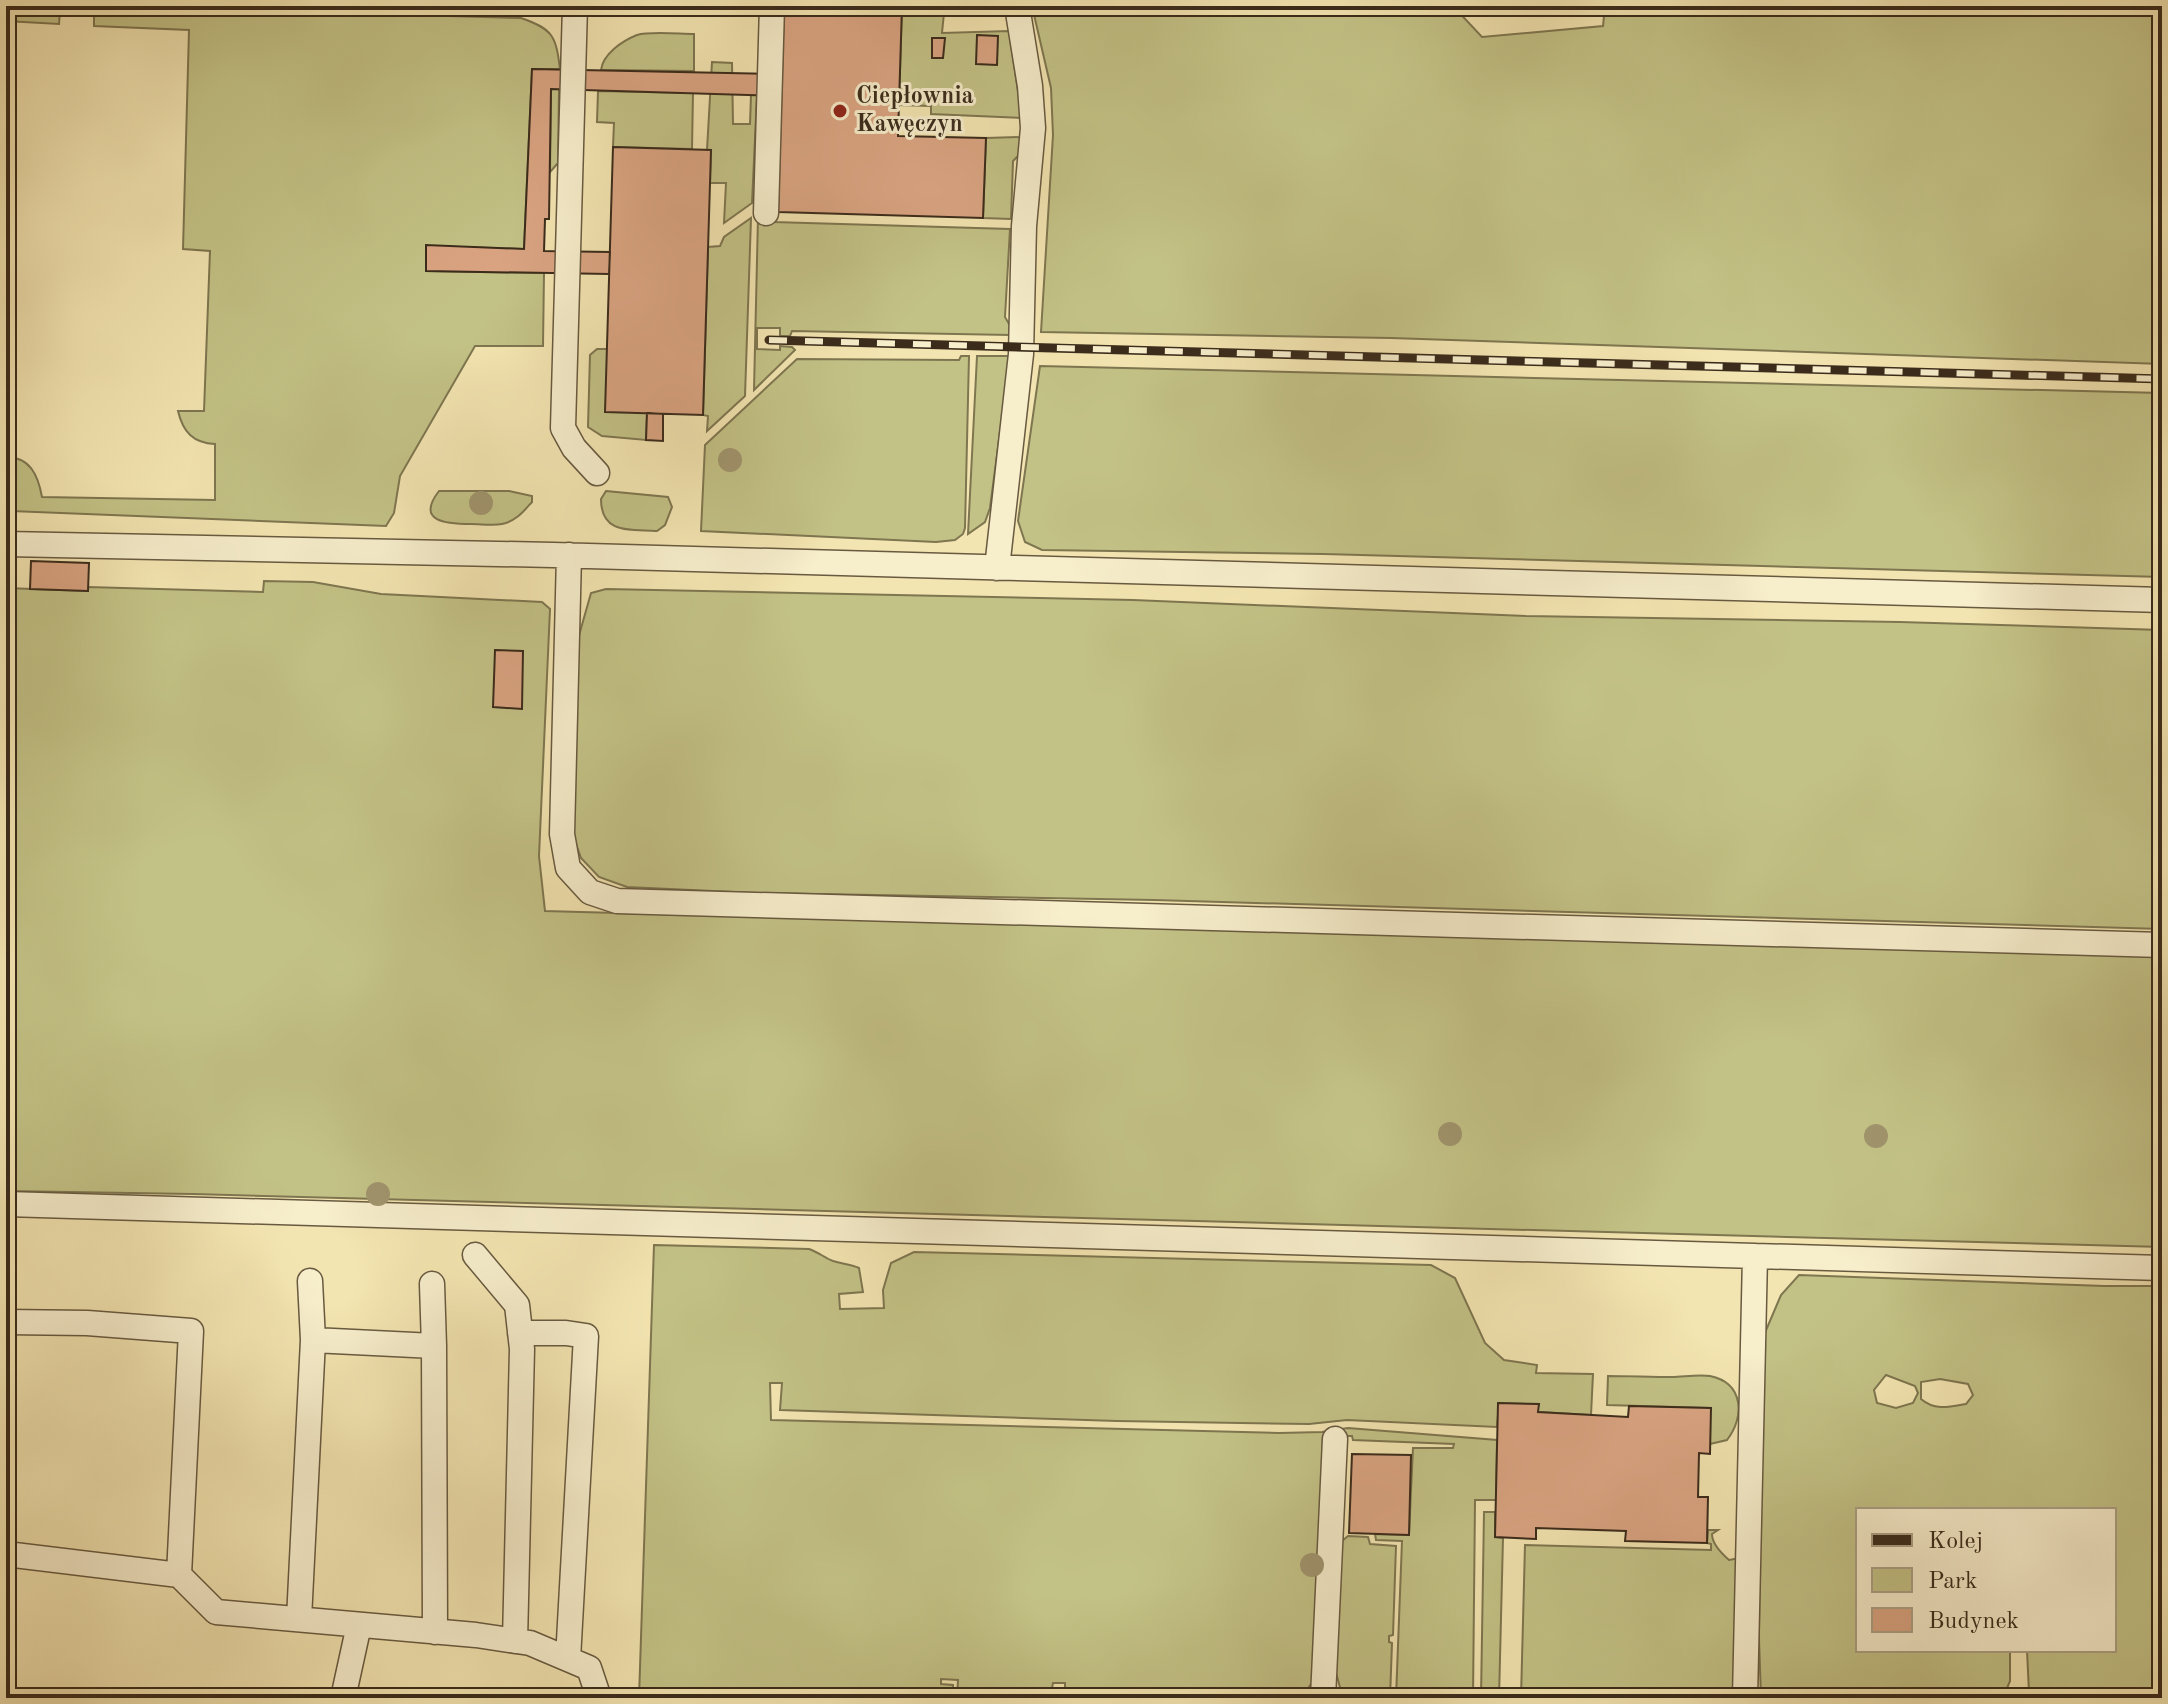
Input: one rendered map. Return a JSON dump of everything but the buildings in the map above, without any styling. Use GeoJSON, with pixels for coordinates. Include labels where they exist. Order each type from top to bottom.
{"type":"FeatureCollection","features":[{"type":"Feature","properties":{"kind":"lane"},"geometry":{"type":"LineString","coordinates":[[575,6],[563,428],[574,448],[597,473]]}},
{"type":"Feature","properties":{"kind":"lane"},"geometry":{"type":"LineString","coordinates":[[766,213],[772,6]]}},
{"type":"Feature","properties":{"kind":"lane"},"geometry":{"type":"LineString","coordinates":[[997,568],[1021,354],[1024,226],[1033,128],[1030,86],[1017,6]]}},
{"type":"Feature","properties":{"kind":"lane"},"geometry":{"type":"LineString","coordinates":[[6,544],[569,555],[2162,600]]}},
{"type":"Feature","properties":{"kind":"lane"},"geometry":{"type":"LineString","coordinates":[[569,555],[562,834],[568,868],[590,892],[617,901],[2162,945]]}},
{"type":"Feature","properties":{"kind":"lane"},"geometry":{"type":"LineString","coordinates":[[6,1204],[2162,1268]]}},
{"type":"Feature","properties":{"kind":"lane"},"geometry":{"type":"LineString","coordinates":[[475,1255],[517,1305],[522,1349],[515,1641]]}},
{"type":"Feature","properties":{"kind":"lane"},"geometry":{"type":"LineString","coordinates":[[1745,1698],[1755,1256]]}},
{"type":"Feature","properties":{"kind":"lane"},"geometry":{"type":"LineString","coordinates":[[299,1619],[313,1340],[310,1281]]}},
{"type":"Feature","properties":{"kind":"lane"},"geometry":{"type":"LineString","coordinates":[[432,1284],[435,1632]]}},
{"type":"Feature","properties":{"kind":"lane"},"geometry":{"type":"LineString","coordinates":[[6,1322],[87,1323],[191,1331],[179,1575]]}},
{"type":"Feature","properties":{"kind":"lane"},"geometry":{"type":"LineString","coordinates":[[520,1333],[586,1336],[568,1659]]}},
{"type":"Feature","properties":{"kind":"lane"},"geometry":{"type":"LineString","coordinates":[[313,1340],[434,1346]]}},
{"type":"Feature","properties":{"kind":"lane"},"geometry":{"type":"LineString","coordinates":[[1323,1698],[1335,1439]]}},
{"type":"Feature","properties":{"kind":"lane"},"geometry":{"type":"LineString","coordinates":[[6,1554],[179,1575],[216,1612],[530,1643],[589,1668],[599,1698]]}},
{"type":"Feature","properties":{"kind":"lane"},"geometry":{"type":"LineString","coordinates":[[343,1698],[359,1625]]}},
{"type":"Feature","properties":{"kind":"green space"},"geometry":{"type":"Polygon","coordinates":[[[6,6],[48,6],[60,10],[59,24],[6,21],[6,6]]]}},
{"type":"Feature","properties":{"kind":"green space"},"geometry":{"type":"Polygon","coordinates":[[[94,6],[521,18],[540,26],[551,35],[560,69],[532,69],[524,249],[426,246],[426,271],[544,273],[543,346],[475,346],[400,476],[394,513],[386,526],[11,511],[9,522],[6,522],[6,457],[21,460],[32,469],[42,497],[215,500],[215,444],[190,435],[178,411],[204,411],[210,251],[183,249],[189,30],[94,26],[94,6]]]}},
{"type":"Feature","properties":{"kind":"green space"},"geometry":{"type":"Polygon","coordinates":[[[902,6],[950,6],[950,12],[944,13],[942,33],[1009,31],[1022,118],[931,114],[931,106],[899,105],[902,6]]]}},
{"type":"Feature","properties":{"kind":"green space"},"geometry":{"type":"Polygon","coordinates":[[[1032,6],[1453,6],[1482,37],[1603,26],[1605,6],[2162,6],[2162,364],[1391,338],[1041,332],[1053,135],[1051,88],[1032,6]]]}},
{"type":"Feature","properties":{"kind":"green space"},"geometry":{"type":"Polygon","coordinates":[[[694,34],[694,71],[601,70],[614,49],[637,35],[694,34]]]}},
{"type":"Feature","properties":{"kind":"green space"},"geometry":{"type":"Polygon","coordinates":[[[712,62],[732,63],[733,124],[750,124],[751,95],[757,95],[752,203],[724,223],[726,183],[710,183],[711,150],[707,150],[712,62]]]}},
{"type":"Feature","properties":{"kind":"green space"},"geometry":{"type":"Polygon","coordinates":[[[551,89],[559,89],[558,163],[550,172],[551,89]]]}},
{"type":"Feature","properties":{"kind":"green space"},"geometry":{"type":"Polygon","coordinates":[[[598,91],[693,93],[692,149],[613,147],[614,123],[597,122],[598,91]]]}},
{"type":"Feature","properties":{"kind":"green space"},"geometry":{"type":"Polygon","coordinates":[[[1021,137],[1021,153],[1013,161],[1011,219],[983,218],[986,138],[1021,137]]]}},
{"type":"Feature","properties":{"kind":"green space"},"geometry":{"type":"Polygon","coordinates":[[[758,217],[773,222],[1010,229],[1005,317],[1012,329],[1010,335],[792,331],[790,336],[780,336],[780,328],[757,328],[757,349],[780,350],[780,346],[795,350],[754,390],[758,217]]]}},
{"type":"Feature","properties":{"kind":"green space"},"geometry":{"type":"Polygon","coordinates":[[[751,218],[745,396],[707,431],[708,416],[703,415],[708,247],[720,246],[724,237],[751,218]]]}},
{"type":"Feature","properties":{"kind":"green space"},"geometry":{"type":"Polygon","coordinates":[[[597,349],[607,349],[647,413],[646,440],[602,436],[588,427],[590,355],[597,349]]]}},
{"type":"Feature","properties":{"kind":"green space"},"geometry":{"type":"Polygon","coordinates":[[[961,356],[969,356],[965,528],[955,540],[936,542],[701,531],[705,445],[797,359],[959,360],[961,356]]]}},
{"type":"Feature","properties":{"kind":"green space"},"geometry":{"type":"Polygon","coordinates":[[[977,356],[1010,356],[990,508],[985,522],[968,534],[977,356]]]}},
{"type":"Feature","properties":{"kind":"green space"},"geometry":{"type":"Polygon","coordinates":[[[1040,366],[2162,393],[2162,577],[1324,554],[1042,550],[1025,542],[1018,521],[1040,366]]]}},
{"type":"Feature","properties":{"kind":"green space"},"geometry":{"type":"Polygon","coordinates":[[[439,491],[509,491],[532,496],[532,502],[507,523],[452,523],[432,515],[432,501],[439,491]]]}},
{"type":"Feature","properties":{"kind":"green space"},"geometry":{"type":"Polygon","coordinates":[[[606,491],[668,497],[672,507],[665,525],[657,531],[619,528],[612,524],[602,511],[601,499],[606,491]]]}},
{"type":"Feature","properties":{"kind":"green space"},"geometry":{"type":"Polygon","coordinates":[[[264,581],[313,582],[381,594],[542,602],[550,609],[539,856],[545,911],[2162,956],[2162,1247],[6,1191],[6,588],[263,592],[264,581]]]}},
{"type":"Feature","properties":{"kind":"green space"},"geometry":{"type":"Polygon","coordinates":[[[606,589],[1133,600],[1526,616],[2162,630],[2162,929],[1154,900],[756,893],[627,887],[599,877],[581,858],[570,827],[578,639],[591,593],[606,589]]]}},
{"type":"Feature","properties":{"kind":"green space"},"geometry":{"type":"Polygon","coordinates":[[[654,1245],[809,1249],[833,1261],[859,1268],[863,1292],[839,1294],[840,1309],[884,1308],[883,1290],[891,1263],[914,1252],[1431,1265],[1455,1278],[1485,1343],[1504,1360],[1537,1365],[1536,1373],[1593,1374],[1591,1415],[1538,1412],[1538,1404],[1499,1403],[1497,1427],[1347,1420],[1309,1424],[1117,1421],[780,1410],[782,1383],[770,1383],[771,1420],[1279,1433],[1348,1428],[1497,1440],[1496,1500],[1475,1500],[1473,1698],[1396,1698],[1402,1541],[1376,1540],[1375,1534],[1409,1535],[1413,1448],[1453,1448],[1454,1444],[1323,1436],[1316,1676],[1302,1698],[1065,1698],[1065,1683],[1053,1683],[1052,1688],[1061,1688],[1060,1698],[957,1698],[958,1680],[941,1679],[941,1684],[953,1685],[953,1698],[639,1698],[654,1245]]]}},
{"type":"Feature","properties":{"kind":"green space"},"geometry":{"type":"Polygon","coordinates":[[[1799,1275],[2162,1286],[2162,1698],[2033,1698],[2029,1693],[2027,1652],[2116,1652],[2116,1508],[1856,1508],[1856,1652],[2010,1652],[2010,1681],[2003,1698],[1761,1698],[1761,1342],[1781,1295],[1799,1275]],[[1886,1375],[1874,1390],[1877,1403],[1896,1408],[1913,1403],[1918,1393],[1915,1386],[1886,1375]],[[1940,1379],[1921,1382],[1921,1399],[1937,1407],[1966,1404],[1973,1395],[1968,1384],[1940,1379]]]}},
{"type":"Feature","properties":{"kind":"green space"},"geometry":{"type":"Polygon","coordinates":[[[1608,1376],[1710,1376],[1730,1386],[1735,1393],[1737,1421],[1727,1440],[1710,1444],[1710,1408],[1607,1405],[1608,1376]]]}},
{"type":"Feature","properties":{"kind":"green space"},"geometry":{"type":"Polygon","coordinates":[[[1484,1512],[1495,1512],[1495,1537],[1503,1538],[1499,1698],[1481,1698],[1484,1512]]]}},
{"type":"Feature","properties":{"kind":"green space"},"geometry":{"type":"Polygon","coordinates":[[[1708,1530],[1718,1530],[1712,1534],[1714,1541],[1729,1560],[1740,1558],[1734,1693],[1731,1698],[1521,1698],[1525,1545],[1711,1550],[1711,1544],[1707,1543],[1708,1530]]]}},
{"type":"Feature","properties":{"kind":"green space"},"geometry":{"type":"Polygon","coordinates":[[[1348,1536],[1368,1537],[1370,1544],[1396,1546],[1393,1635],[1389,1636],[1392,1643],[1390,1698],[1343,1698],[1336,1673],[1342,1541],[1348,1536]]]}},
{"type":"Feature","properties":{"kind":"railway"},"geometry":{"type":"LineString","coordinates":[[769,340],[2162,379]]}},
{"type":"Feature","properties":{"kind":"place","name":"Ciepłownia Kawęczyn"},"geometry":{"type":"Point","coordinates":[840,111]}}]}
